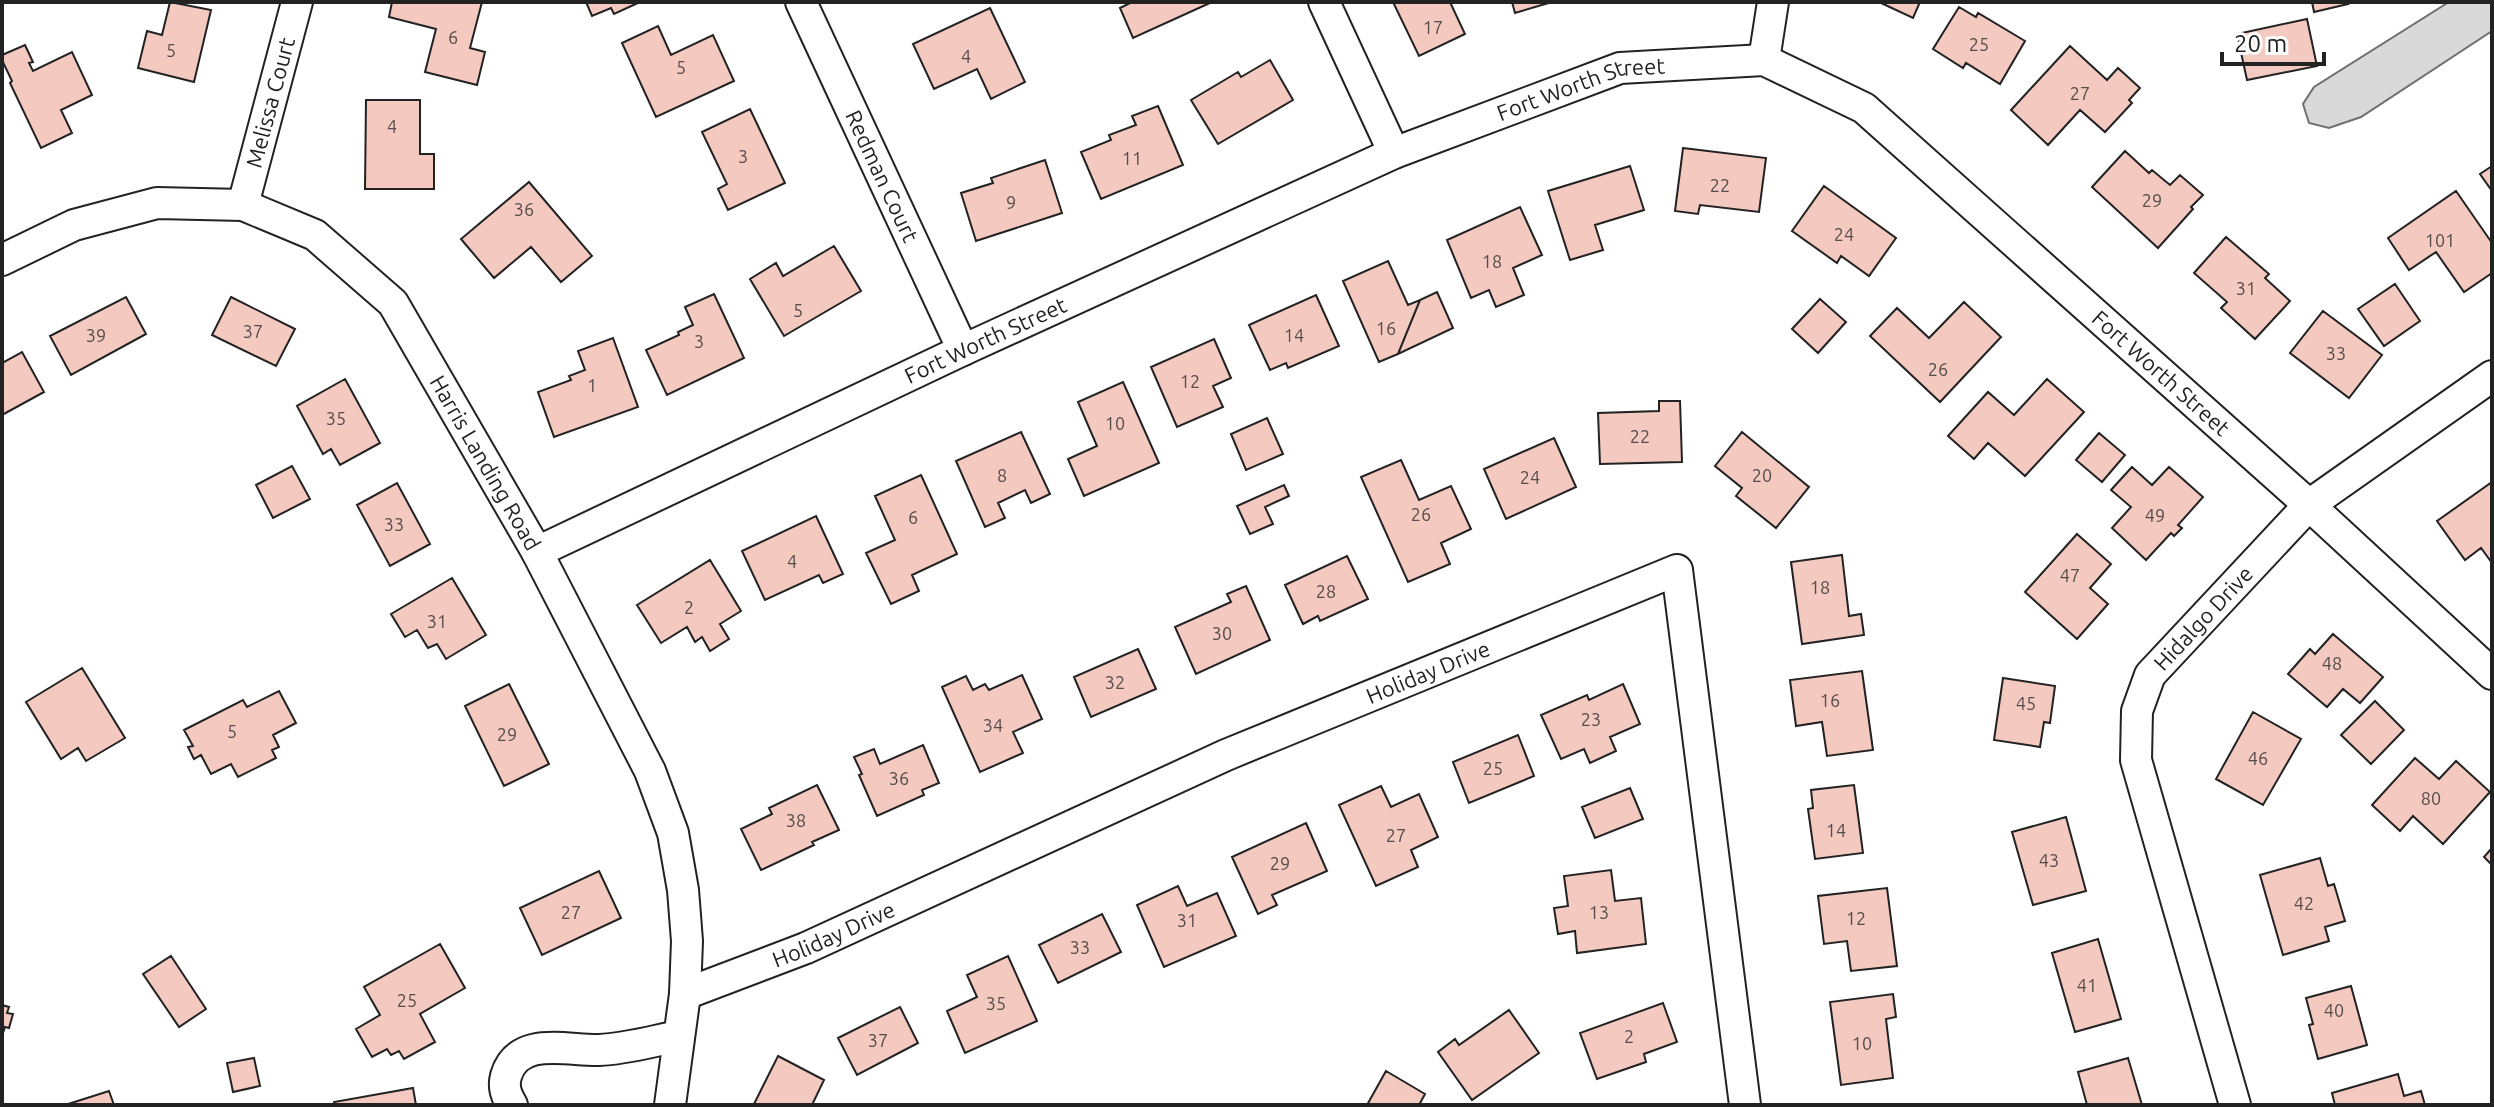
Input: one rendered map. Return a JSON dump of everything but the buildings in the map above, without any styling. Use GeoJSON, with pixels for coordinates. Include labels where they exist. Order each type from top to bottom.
{"type":"FeatureCollection","features":[{"type":"Feature","properties":{"kind":"street","name":"Melissa Court"},"geometry":{"type":"LineString","coordinates":[[243,205],[297,2]]}},
{"type":"Feature","properties":{"kind":"street","name":"Redman Court"},"geometry":{"type":"LineString","coordinates":[[801,2],[963,350]]}},
{"type":"Feature","properties":{"kind":"street"},"geometry":{"type":"LineString","coordinates":[[1324,2],[1394,153]]}},
{"type":"Feature","properties":{"kind":"street"},"geometry":{"type":"LineString","coordinates":[[1764,60],[1773,2]]}},
{"type":"Feature","properties":{"kind":"street","name":"Fort Worth Street"},"geometry":{"type":"LineString","coordinates":[[537,552],[963,350],[1394,153],[1620,68],[1764,60],[1864,108],[2309,505],[2492,674]]}},
{"type":"Feature","properties":{"kind":"street","name":"Harris Landing Road"},"geometry":{"type":"LineString","coordinates":[[2,260],[74,225],[157,203],[243,205],[315,235],[393,303],[537,552],[650,771],[673,833],[683,890],[687,941],[685,994],[670,1105]]}},
{"type":"Feature","properties":{"kind":"street","name":"Hidalgo Drive"},"geometry":{"type":"LineString","coordinates":[[2235,1105],[2136,760],[2137,711],[2150,675],[2309,505],[2492,376]]}},
{"type":"Feature","properties":{"kind":"street","name":"Holiday Drive"},"geometry":{"type":"LineString","coordinates":[[685,994],[806,948],[1226,755],[1677,570],[1745,1105]]}},
{"type":"Feature","properties":{"kind":"street"},"geometry":{"type":"LineString","coordinates":[[512,1105],[506,1096],[509,1068],[515,1058],[527,1051],[540,1048],[600,1050],[679,1036]]}},
{"type":"Feature","properties":{"kind":"shaded area"},"geometry":{"type":"Polygon","coordinates":[[[2449,2],[2492,2],[2492,31],[2361,117],[2329,128],[2309,123],[2303,104],[2314,87],[2449,2]]]}}]}
